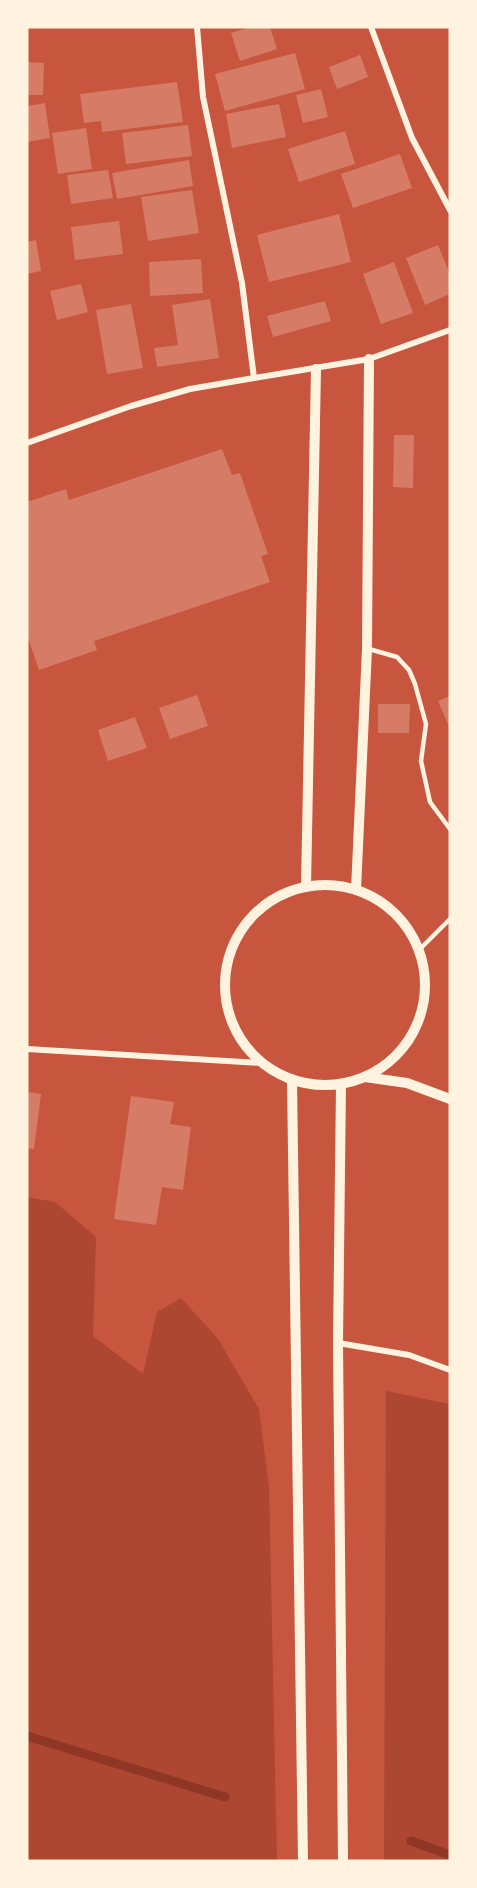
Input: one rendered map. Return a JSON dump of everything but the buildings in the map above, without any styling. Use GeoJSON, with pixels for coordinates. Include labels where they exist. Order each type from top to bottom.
{"type":"FeatureCollection","features":[{"type":"Feature","properties":{"kind":"street"},"geometry":{"type":"LineString","coordinates":[[197,27],[203,97],[242,283],[254,378]]}},
{"type":"Feature","properties":{"kind":"street"},"geometry":{"type":"LineString","coordinates":[[371,27],[412,138],[450,210]]}},
{"type":"Feature","properties":{"kind":"street"},"geometry":{"type":"LineString","coordinates":[[27,443],[131,406],[190,389],[369,359],[450,330]]}},
{"type":"Feature","properties":{"kind":"street"},"geometry":{"type":"LineString","coordinates":[[356,890],[367,649],[369,359]]}},
{"type":"Feature","properties":{"kind":"street"},"geometry":{"type":"LineString","coordinates":[[306,887],[316,369]]}},
{"type":"Feature","properties":{"kind":"street"},"geometry":{"type":"LineString","coordinates":[[323,885],[356,890],[382,904],[404,924],[419,950],[425,980],[422,1010],[410,1037],[391,1060],[365,1077],[341,1084],[316,1085],[292,1080],[262,1063],[243,1042],[229,1017],[225,989],[227,961],[238,935],[256,913],[279,896],[306,887],[323,885]]}},
{"type":"Feature","properties":{"kind":"street"},"geometry":{"type":"LineString","coordinates":[[27,1049],[262,1063]]}},
{"type":"Feature","properties":{"kind":"street"},"geometry":{"type":"LineString","coordinates":[[365,1077],[407,1083],[450,1099]]}},
{"type":"Feature","properties":{"kind":"street"},"geometry":{"type":"LineString","coordinates":[[292,1080],[303,1861]]}},
{"type":"Feature","properties":{"kind":"street"},"geometry":{"type":"LineString","coordinates":[[341,1084],[338,1343],[343,1861]]}},
{"type":"Feature","properties":{"kind":"street"},"geometry":{"type":"LineString","coordinates":[[338,1343],[409,1355],[450,1370]]}},
{"type":"Feature","properties":{"kind":"lane"},"geometry":{"type":"LineString","coordinates":[[367,649],[397,657],[409,670],[426,724],[421,761],[430,802],[450,829]]}},
{"type":"Feature","properties":{"kind":"lane"},"geometry":{"type":"LineString","coordinates":[[419,950],[450,919]]}},
{"type":"Feature","properties":{"kind":"shaded area"},"geometry":{"type":"Polygon","coordinates":[[[27,1197],[55,1202],[96,1237],[93,1336],[143,1374],[157,1312],[181,1298],[218,1339],[259,1409],[269,1487],[277,1861],[27,1861],[27,1197]]]}},
{"type":"Feature","properties":{"kind":"shaded area"},"geometry":{"type":"Polygon","coordinates":[[[386,1391],[450,1404],[450,1861],[384,1861],[386,1391]]]}},
{"type":"Feature","properties":{"kind":"waterway"},"geometry":{"type":"LineString","coordinates":[[27,1736],[225,1797]]}},
{"type":"Feature","properties":{"kind":"waterway"},"geometry":{"type":"LineString","coordinates":[[411,1841],[450,1855]]}}]}
